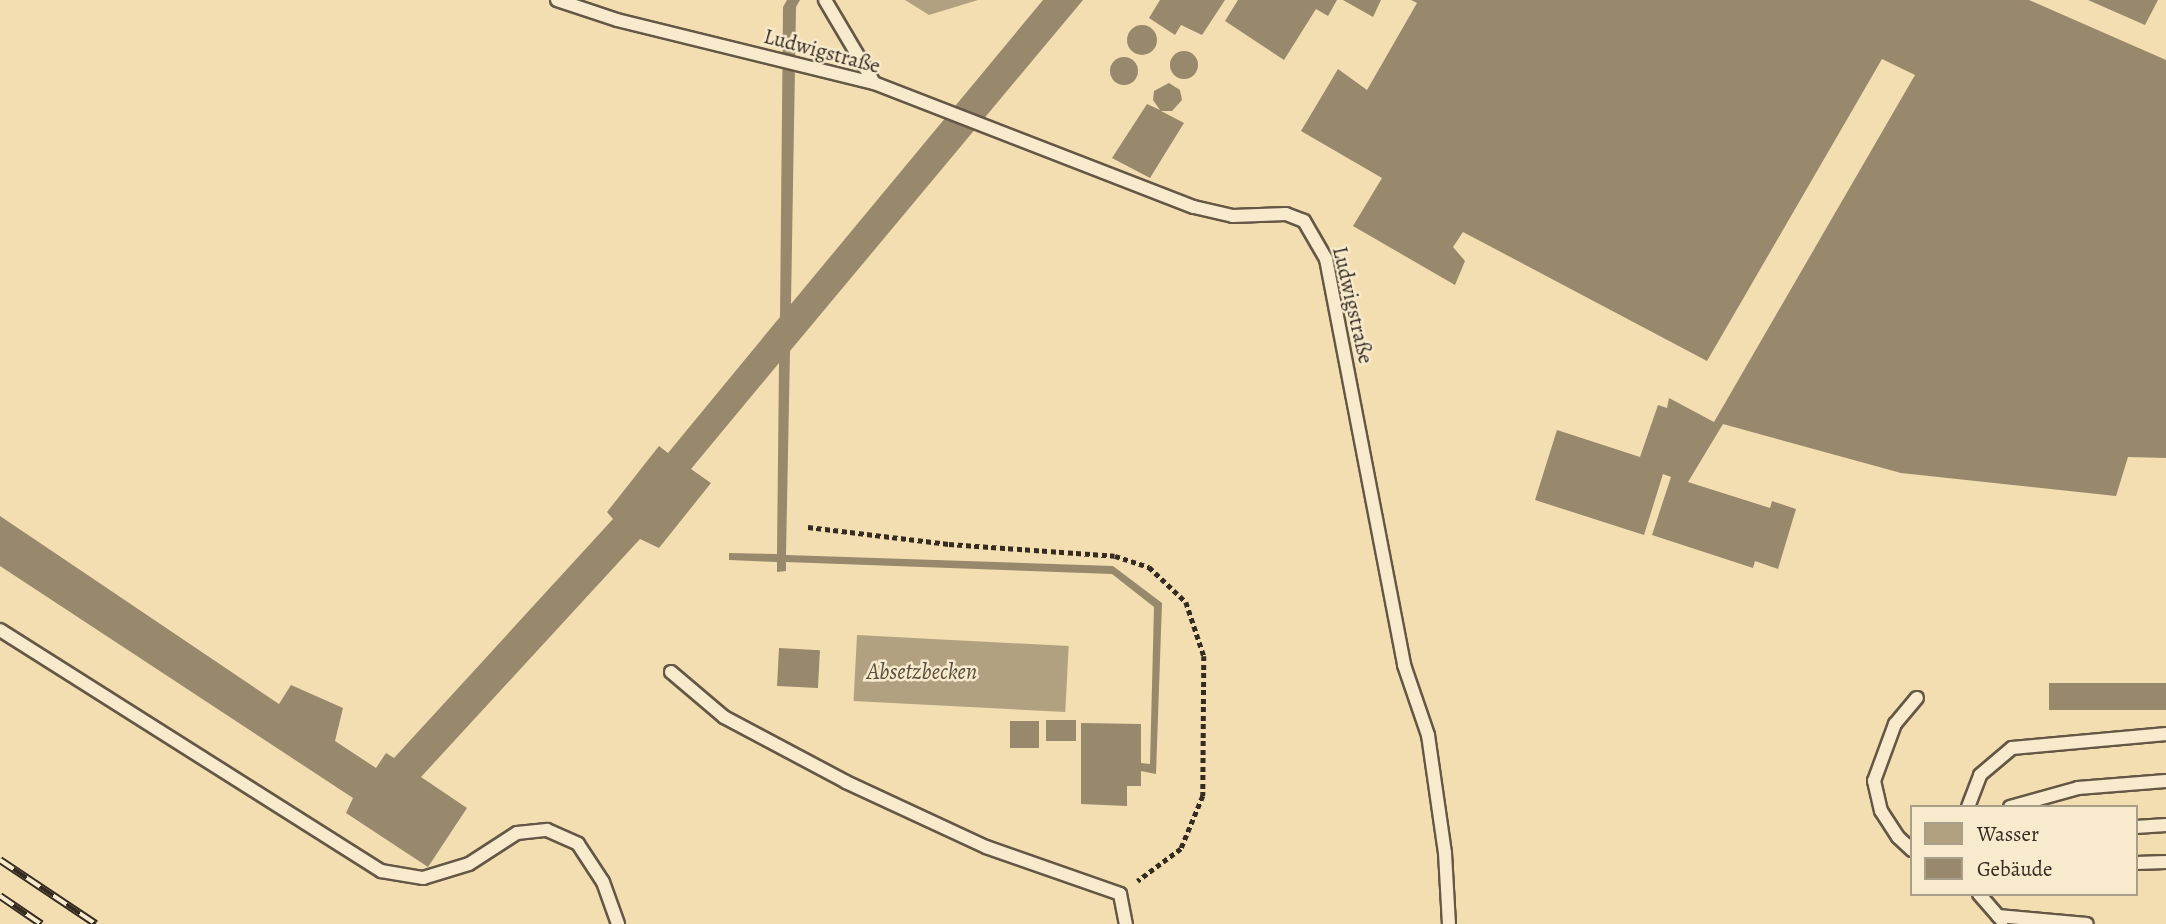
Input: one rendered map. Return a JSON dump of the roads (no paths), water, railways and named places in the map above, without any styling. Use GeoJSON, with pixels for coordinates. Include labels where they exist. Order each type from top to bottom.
{"type":"FeatureCollection","features":[{"type":"Feature","properties":{"kind":"lane","name":"Ludwigstraße"},"geometry":{"type":"LineString","coordinates":[[556,0],[617,20],[874,83],[1194,207],[1233,216],[1286,214],[1304,221],[1326,259],[1396,611],[1404,665],[1428,735],[1449,924]]}},
{"type":"Feature","properties":{"kind":"lane"},"geometry":{"type":"LineString","coordinates":[[825,0],[874,83]]}},
{"type":"Feature","properties":{"kind":"lane"},"geometry":{"type":"LineString","coordinates":[[0,630],[380,871],[423,878],[469,864],[517,833],[547,830],[578,844],[603,882],[618,924]]}},
{"type":"Feature","properties":{"kind":"lane"},"geometry":{"type":"LineString","coordinates":[[671,672],[724,717],[846,782],[986,847],[1120,894],[1126,924]]}},
{"type":"Feature","properties":{"kind":"lane"},"geometry":{"type":"LineString","coordinates":[[1910,848],[1898,837],[1881,811],[1874,781],[1895,723],[1917,698]]}},
{"type":"Feature","properties":{"kind":"lane"},"geometry":{"type":"LineString","coordinates":[[1969,805],[1980,775],[2011,748],[2166,734]]}},
{"type":"Feature","properties":{"kind":"lane"},"geometry":{"type":"LineString","coordinates":[[2017,805],[2078,788],[2166,781]]}},
{"type":"Feature","properties":{"kind":"lane"},"geometry":{"type":"LineString","coordinates":[[2138,827],[2166,825]]}},
{"type":"Feature","properties":{"kind":"lane"},"geometry":{"type":"LineString","coordinates":[[2138,863],[2166,862]]}},
{"type":"Feature","properties":{"kind":"lane"},"geometry":{"type":"LineString","coordinates":[[1993,900],[2003,920],[2087,924]]}},
{"type":"Feature","properties":{"kind":"water"},"geometry":{"type":"Polygon","coordinates":[[[905,0],[978,0],[929,15],[905,0]]]}},
{"type":"Feature","properties":{"kind":"water","name":"Absetzbecken"},"geometry":{"type":"Polygon","coordinates":[[[857,635],[1069,646],[1065,712],[854,701],[857,635]]]}},
{"type":"Feature","properties":{"kind":"railway"},"geometry":{"type":"LineString","coordinates":[[0,860],[96,924]]}},
{"type":"Feature","properties":{"kind":"railway"},"geometry":{"type":"LineString","coordinates":[[0,896],[41,924]]}}]}
